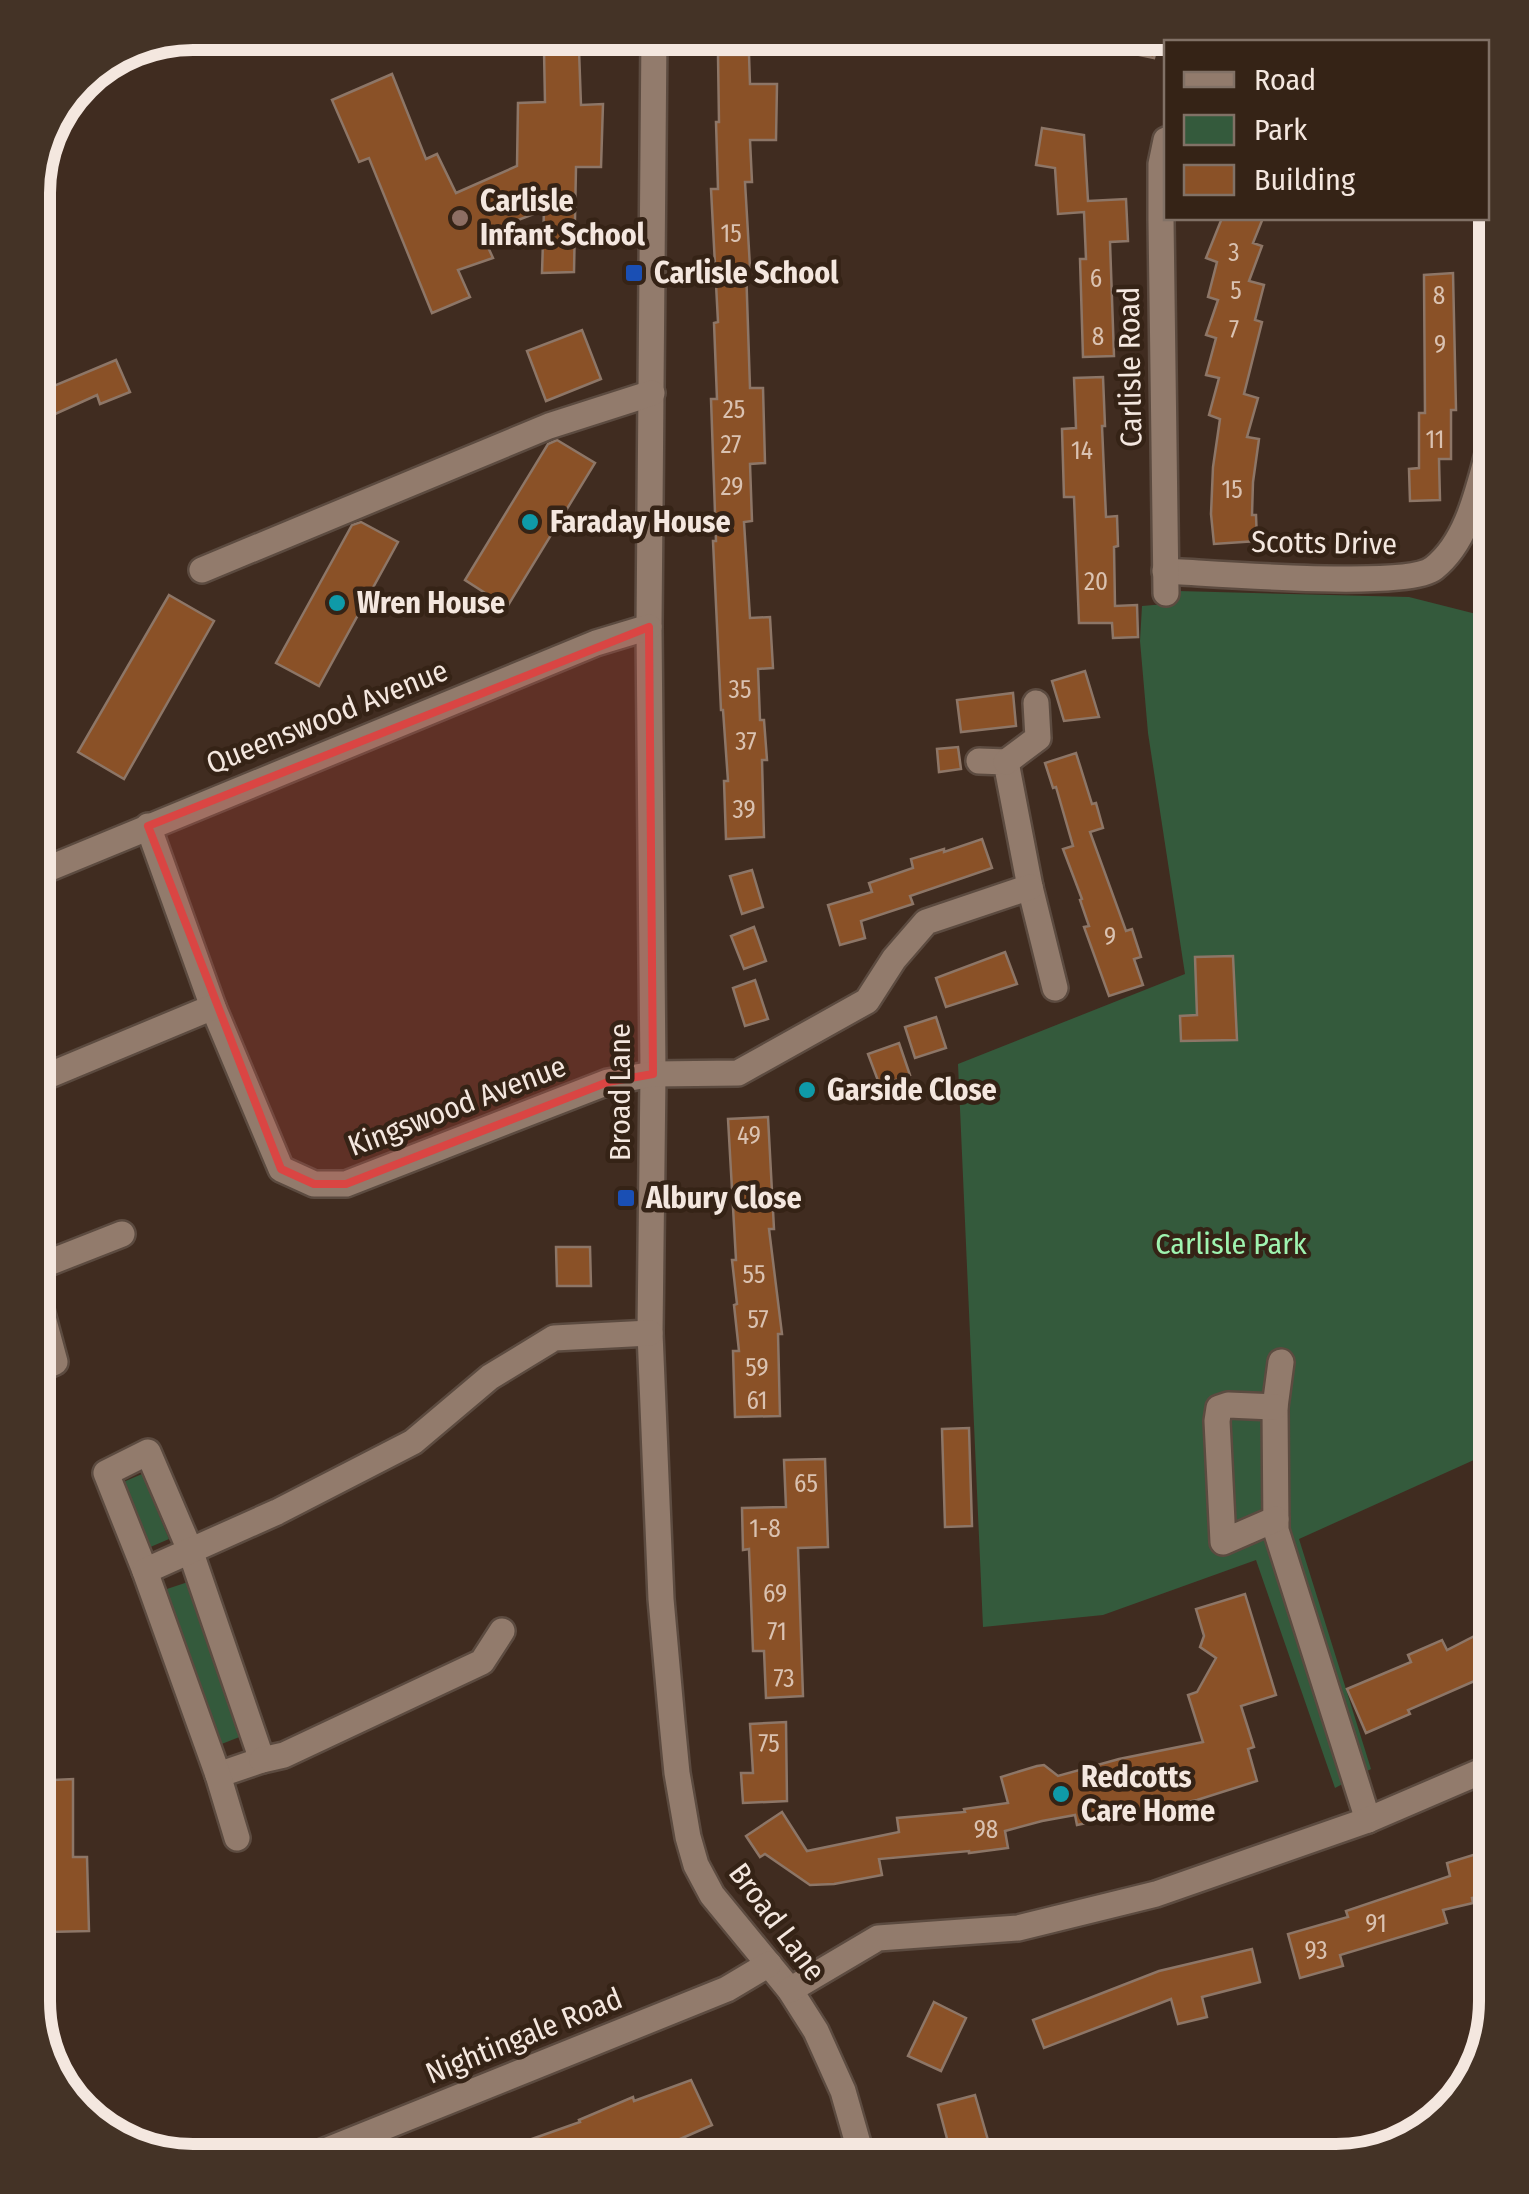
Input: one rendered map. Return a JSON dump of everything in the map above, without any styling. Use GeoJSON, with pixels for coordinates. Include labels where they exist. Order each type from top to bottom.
{"type":"FeatureCollection","features":[{"type":"Feature","properties":{"kind":"street","name":"Broad Lane"},"geometry":{"type":"LineString","coordinates":[[654,50],[649,626],[653,1074],[650,1333],[661,1600],[677,1773],[696,1865],[712,1895],[790,1990],[816,2031],[843,2091],[857,2144]]}},
{"type":"Feature","properties":{"kind":"street","name":"Carlisle Road"},"geometry":{"type":"LineString","coordinates":[[1164,150],[1160,220],[1166,582]]}},
{"type":"Feature","properties":{"kind":"street"},"geometry":{"type":"LineString","coordinates":[[202,570],[549,426],[652,393]]}},
{"type":"Feature","properties":{"kind":"street","name":"Scotts Drive"},"geometry":{"type":"LineString","coordinates":[[1166,582],[1410,578],[1431,571],[1462,535],[1479,482]]}},
{"type":"Feature","properties":{"kind":"street","name":"Queenswood Avenue"},"geometry":{"type":"LineString","coordinates":[[50,868],[596,642],[649,626]]}},
{"type":"Feature","properties":{"kind":"street"},"geometry":{"type":"LineString","coordinates":[[1036,703],[1047,741],[992,762],[1015,804],[1054,988]]}},
{"type":"Feature","properties":{"kind":"street","name":"Kingswood Avenue"},"geometry":{"type":"LineString","coordinates":[[148,826],[214,1007],[282,1170],[314,1184],[346,1184],[608,1082],[653,1074]]}},
{"type":"Feature","properties":{"kind":"street"},"geometry":{"type":"LineString","coordinates":[[653,1074],[738,1073],[866,1001],[894,959],[926,922],[1030,887]]}},
{"type":"Feature","properties":{"kind":"street"},"geometry":{"type":"LineString","coordinates":[[50,1075],[214,1007]]}},
{"type":"Feature","properties":{"kind":"street"},"geometry":{"type":"LineString","coordinates":[[50,1262],[122,1234]]}},
{"type":"Feature","properties":{"kind":"street"},"geometry":{"type":"LineString","coordinates":[[146,1570],[277,1512],[413,1442],[490,1377],[554,1338],[650,1333]]}},
{"type":"Feature","properties":{"kind":"street"},"geometry":{"type":"LineString","coordinates":[[1282,1362],[1274,1407],[1276,1530],[1368,1820]]}},
{"type":"Feature","properties":{"kind":"street"},"geometry":{"type":"LineString","coordinates":[[1274,1407],[1228,1404],[1219,1408],[1223,1542],[1276,1520]]}},
{"type":"Feature","properties":{"kind":"street"},"geometry":{"type":"LineString","coordinates":[[237,1838],[146,1570],[106,1473],[148,1452],[190,1550],[262,1760]]}},
{"type":"Feature","properties":{"kind":"street"},"geometry":{"type":"LineString","coordinates":[[218,1775],[284,1755],[482,1662],[502,1632]]}},
{"type":"Feature","properties":{"kind":"street"},"geometry":{"type":"LineString","coordinates":[[790,1990],[878,1938],[1018,1928],[1156,1894],[1368,1820],[1479,1772]]}},
{"type":"Feature","properties":{"kind":"street","name":"Nightingale Road"},"geometry":{"type":"LineString","coordinates":[[342,2144],[727,1989],[768,1964]]}},
{"type":"Feature","properties":{"kind":"highlighted area"},"geometry":{"type":"Polygon","coordinates":[[[649,627],[653,1074],[608,1082],[346,1184],[314,1184],[281,1169],[148,826],[649,627]]]}},
{"type":"Feature","properties":{"kind":"green space","name":"Carlisle Park"},"geometry":{"type":"Polygon","coordinates":[[[1178,591],[1409,597],[1479,615],[1479,1458],[1299,1539],[1371,1769],[1335,1788],[1256,1560],[1103,1615],[983,1627],[958,1064],[1185,974],[1148,733],[1140,641],[1142,606],[1177,603],[1178,591]]]}},
{"type":"Feature","properties":{"kind":"green space"},"geometry":{"type":"Polygon","coordinates":[[[142,1474],[169,1539],[148,1548],[121,1483],[142,1474]]]}},
{"type":"Feature","properties":{"kind":"green space"},"geometry":{"type":"Polygon","coordinates":[[[188,1582],[242,1736],[219,1745],[164,1590],[188,1582]]]}},
{"type":"Feature","properties":{"kind":"building"},"geometry":{"type":"Polygon","coordinates":[[[544,50],[579,50],[581,105],[603,104],[601,167],[576,167],[574,272],[542,273],[544,210],[482,234],[493,258],[458,270],[470,297],[432,313],[369,158],[359,162],[332,100],[392,74],[426,159],[437,154],[456,193],[517,166],[518,103],[545,102],[544,50]]]}},
{"type":"Feature","properties":{"kind":"building"},"geometry":{"type":"Polygon","coordinates":[[[1116,50],[1156,50],[1154,58],[1116,50]]]}},
{"type":"Feature","properties":{"kind":"building"},"geometry":{"type":"Polygon","coordinates":[[[718,55],[749,55],[750,84],[777,84],[776,140],[750,140],[752,182],[745,182],[750,388],[763,388],[765,463],[750,464],[752,521],[744,522],[750,618],[770,617],[773,668],[758,669],[760,720],[764,720],[767,760],[762,760],[764,837],[726,839],[724,781],[728,781],[713,541],[711,399],[717,399],[714,323],[718,322],[711,189],[718,189],[718,55]]]}},
{"type":"Feature","properties":{"kind":"building"},"geometry":{"type":"Polygon","coordinates":[[[1042,128],[1084,135],[1088,201],[1126,199],[1128,241],[1110,242],[1114,356],[1083,357],[1080,259],[1086,259],[1084,212],[1058,214],[1055,168],[1036,165],[1042,128]]]}},
{"type":"Feature","properties":{"kind":"building"},"geometry":{"type":"Polygon","coordinates":[[[1221,220],[1262,220],[1253,243],[1262,246],[1249,281],[1264,285],[1255,320],[1262,322],[1244,394],[1258,398],[1247,437],[1259,439],[1252,515],[1256,515],[1257,541],[1214,544],[1213,467],[1220,419],[1209,415],[1219,378],[1206,375],[1216,338],[1206,335],[1218,300],[1208,297],[1217,262],[1206,258],[1221,220]]]}},
{"type":"Feature","properties":{"kind":"building"},"geometry":{"type":"Polygon","coordinates":[[[1453,273],[1456,410],[1451,410],[1451,459],[1439,459],[1440,500],[1410,501],[1409,469],[1419,468],[1419,413],[1425,413],[1424,275],[1453,273]]]}},
{"type":"Feature","properties":{"kind":"building"},"geometry":{"type":"Polygon","coordinates":[[[582,330],[601,379],[546,401],[527,351],[582,330]]]}},
{"type":"Feature","properties":{"kind":"building"},"geometry":{"type":"Polygon","coordinates":[[[116,360],[130,392],[100,404],[97,395],[50,416],[50,377],[54,386],[116,360]]]}},
{"type":"Feature","properties":{"kind":"building"},"geometry":{"type":"Polygon","coordinates":[[[1103,377],[1106,517],[1117,516],[1115,606],[1137,605],[1138,637],[1113,638],[1112,623],[1079,623],[1074,497],[1064,497],[1062,429],[1076,428],[1074,378],[1103,377]]]}},
{"type":"Feature","properties":{"kind":"building","name":"Faraday House"},"geometry":{"type":"Polygon","coordinates":[[[557,440],[595,463],[507,607],[465,580],[548,444],[557,440]]]}},
{"type":"Feature","properties":{"kind":"building","name":"Wren House"},"geometry":{"type":"Polygon","coordinates":[[[361,522],[398,542],[319,686],[276,663],[352,525],[361,522]]]}},
{"type":"Feature","properties":{"kind":"building"},"geometry":{"type":"Polygon","coordinates":[[[169,595],[214,621],[124,779],[78,752],[169,595]]]}},
{"type":"Feature","properties":{"kind":"building"},"geometry":{"type":"Polygon","coordinates":[[[1085,671],[1099,717],[1064,721],[1052,681],[1085,671]]]}},
{"type":"Feature","properties":{"kind":"building"},"geometry":{"type":"Polygon","coordinates":[[[1013,693],[1016,726],[961,732],[957,700],[1013,693]]]}},
{"type":"Feature","properties":{"kind":"building"},"geometry":{"type":"Polygon","coordinates":[[[958,747],[961,769],[939,772],[937,749],[958,747]]]}},
{"type":"Feature","properties":{"kind":"building"},"geometry":{"type":"Polygon","coordinates":[[[1076,753],[1103,828],[1090,832],[1126,931],[1132,929],[1141,957],[1134,959],[1143,985],[1109,996],[1084,927],[1089,926],[1082,899],[1063,849],[1073,846],[1045,763],[1076,753]]]}},
{"type":"Feature","properties":{"kind":"building"},"geometry":{"type":"Polygon","coordinates":[[[982,839],[992,868],[910,896],[913,904],[861,921],[865,938],[840,945],[828,905],[872,892],[869,883],[913,868],[911,859],[982,839]]]}},
{"type":"Feature","properties":{"kind":"building"},"geometry":{"type":"Polygon","coordinates":[[[752,870],[763,907],[742,914],[730,876],[752,870]]]}},
{"type":"Feature","properties":{"kind":"building"},"geometry":{"type":"Polygon","coordinates":[[[754,927],[766,961],[744,969],[731,936],[754,927]]]}},
{"type":"Feature","properties":{"kind":"building"},"geometry":{"type":"Polygon","coordinates":[[[1005,952],[1017,984],[946,1007],[936,978],[1005,952]]]}},
{"type":"Feature","properties":{"kind":"building"},"geometry":{"type":"Polygon","coordinates":[[[1233,956],[1237,1040],[1181,1041],[1180,1016],[1197,1015],[1195,957],[1233,956]]]}},
{"type":"Feature","properties":{"kind":"building"},"geometry":{"type":"Polygon","coordinates":[[[755,980],[768,1019],[745,1026],[733,988],[755,980]]]}},
{"type":"Feature","properties":{"kind":"building"},"geometry":{"type":"Polygon","coordinates":[[[936,1017],[946,1048],[915,1058],[905,1027],[936,1017]]]}},
{"type":"Feature","properties":{"kind":"building"},"geometry":{"type":"Polygon","coordinates":[[[899,1043],[910,1075],[880,1086],[868,1054],[899,1043]]]}},
{"type":"Feature","properties":{"kind":"building"},"geometry":{"type":"Polygon","coordinates":[[[768,1117],[774,1229],[769,1229],[782,1334],[778,1334],[780,1416],[735,1417],[733,1351],[739,1351],[728,1119],[768,1117]]]}},
{"type":"Feature","properties":{"kind":"building"},"geometry":{"type":"Polygon","coordinates":[[[556,1247],[590,1247],[591,1286],[557,1286],[556,1247]]]}},
{"type":"Feature","properties":{"kind":"building"},"geometry":{"type":"Polygon","coordinates":[[[969,1428],[972,1526],[945,1527],[942,1429],[969,1428]]]}},
{"type":"Feature","properties":{"kind":"building"},"geometry":{"type":"Polygon","coordinates":[[[825,1459],[828,1547],[798,1548],[803,1696],[766,1698],[764,1651],[753,1651],[749,1549],[743,1550],[742,1508],[786,1507],[784,1460],[825,1459]]]}},
{"type":"Feature","properties":{"kind":"building"},"geometry":{"type":"Polygon","coordinates":[[[1245,1594],[1276,1695],[1241,1706],[1254,1747],[1248,1749],[1257,1781],[1197,1800],[1077,1825],[1075,1815],[1042,1821],[1005,1831],[1008,1848],[879,1859],[882,1875],[834,1884],[810,1885],[765,1854],[760,1857],[746,1836],[782,1812],[807,1851],[899,1832],[897,1818],[965,1812],[964,1809],[1008,1803],[1001,1777],[1037,1766],[1044,1765],[1058,1776],[1203,1742],[1188,1695],[1197,1692],[1216,1658],[1200,1647],[1204,1636],[1196,1609],[1245,1594]]]}},
{"type":"Feature","properties":{"kind":"building"},"geometry":{"type":"Polygon","coordinates":[[[1479,1634],[1479,1679],[1366,1733],[1347,1689],[1411,1662],[1408,1655],[1442,1640],[1447,1650],[1479,1634]]]}},
{"type":"Feature","properties":{"kind":"building"},"geometry":{"type":"Polygon","coordinates":[[[786,1722],[787,1801],[743,1803],[741,1773],[753,1773],[750,1724],[786,1722]]]}},
{"type":"Feature","properties":{"kind":"building"},"geometry":{"type":"Polygon","coordinates":[[[73,1779],[73,1857],[87,1857],[89,1931],[50,1932],[50,1780],[73,1779]]]}},
{"type":"Feature","properties":{"kind":"building"},"geometry":{"type":"Polygon","coordinates":[[[1479,1853],[1479,1897],[1472,1898],[1473,1903],[1443,1910],[1447,1923],[1340,1955],[1343,1966],[1300,1978],[1288,1934],[1348,1917],[1346,1911],[1450,1876],[1447,1863],[1479,1853]]]}},
{"type":"Feature","properties":{"kind":"building"},"geometry":{"type":"Polygon","coordinates":[[[1252,1949],[1260,1982],[1202,1997],[1207,2017],[1178,2024],[1171,1999],[1044,2048],[1033,2020],[1159,1971],[1252,1949]]]}},
{"type":"Feature","properties":{"kind":"building"},"geometry":{"type":"Polygon","coordinates":[[[934,2002],[966,2018],[941,2071],[908,2056],[934,2002]]]}},
{"type":"Feature","properties":{"kind":"building"},"geometry":{"type":"Polygon","coordinates":[[[691,2080],[712,2125],[669,2144],[518,2144],[580,2122],[633,2097],[634,2101],[691,2080]]]}},
{"type":"Feature","properties":{"kind":"building"},"geometry":{"type":"Polygon","coordinates":[[[975,2095],[989,2144],[948,2144],[938,2105],[975,2095]]]}},
{"type":"Feature","properties":{"kind":"place","name":"Carlisle Infant School"},"geometry":{"type":"Point","coordinates":[460,218]}},
{"type":"Feature","properties":{"kind":"place","name":"Carlisle School"},"geometry":{"type":"Point","coordinates":[634,273]}},
{"type":"Feature","properties":{"kind":"place","name":"Faraday House"},"geometry":{"type":"Point","coordinates":[530,522]}},
{"type":"Feature","properties":{"kind":"place","name":"Wren House"},"geometry":{"type":"Point","coordinates":[337,603]}},
{"type":"Feature","properties":{"kind":"place","name":"Garside Close"},"geometry":{"type":"Point","coordinates":[807,1090]}},
{"type":"Feature","properties":{"kind":"place","name":"Albury Close"},"geometry":{"type":"Point","coordinates":[626,1198]}},
{"type":"Feature","properties":{"kind":"place","name":"Redcotts Care Home"},"geometry":{"type":"Point","coordinates":[1061,1794]}}]}
